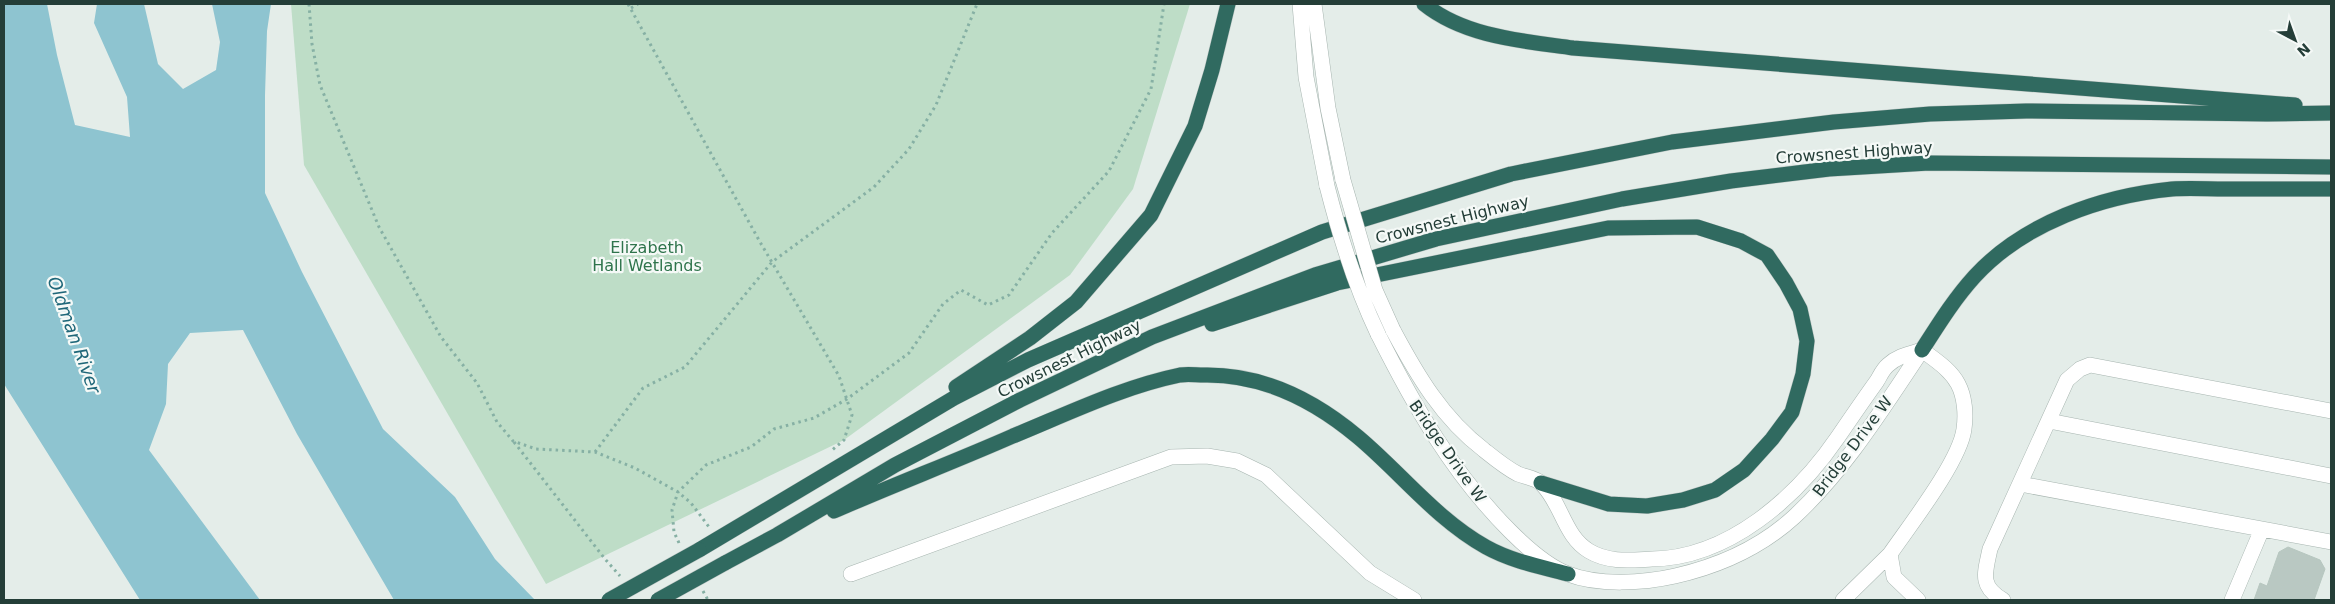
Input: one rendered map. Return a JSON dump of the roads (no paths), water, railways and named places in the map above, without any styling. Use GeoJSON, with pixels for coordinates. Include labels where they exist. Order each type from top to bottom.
{"type":"FeatureCollection","features":[{"type":"Feature","properties":{"kind":"highway"},"geometry":{"type":"LineString","coordinates":[[609,600],[699,550],[996,361],[1030,338],[1076,302],[1151,215],[1195,126],[1212,70],[1228,4]]}},
{"type":"Feature","properties":{"kind":"highway"},"geometry":{"type":"LineString","coordinates":[[1424,4],[1435,13],[1472,30],[1518,40],[1573,48],[1922,74],[2331,108]]}},
{"type":"Feature","properties":{"kind":"highway","name":"Crowsnest Highway"},"geometry":{"type":"LineString","coordinates":[[699,550],[954,398],[1028,360],[1322,232],[1511,174],[1672,142],[1759,130],[1930,114],[2026,111],[2331,113]]}},
{"type":"Feature","properties":{"kind":"highway","name":"Crowsnest Highway"},"geometry":{"type":"LineString","coordinates":[[658,600],[777,535],[895,465],[1020,400],[1152,337],[1315,275],[1381,254],[1511,221],[1622,199],[1731,181],[1829,169],[1929,163],[2331,167]]}},
{"type":"Feature","properties":{"kind":"highway"},"geometry":{"type":"LineString","coordinates":[[1922,350],[1953,302],[1975,276],[2000,253],[2056,220],[2091,206],[2173,189],[2331,189]]}},
{"type":"Feature","properties":{"kind":"highway"},"geometry":{"type":"LineString","coordinates":[[1100,362],[1337,283],[1608,228],[1697,227],[1742,241],[1767,255],[1786,283],[1800,310],[1807,341],[1803,374],[1792,412],[1772,439],[1744,470],[1716,490],[1682,500],[1647,506],[1609,504],[1541,483]]}},
{"type":"Feature","properties":{"kind":"highway"},"geometry":{"type":"LineString","coordinates":[[777,535],[1100,400],[1182,375],[1224,374],[1264,383],[1301,397],[1359,437],[1419,496],[1453,525],[1487,547],[1529,564],[1568,574]]}},
{"type":"Feature","properties":{"kind":"street","name":"Bridge Drive W"},"geometry":{"type":"LineString","coordinates":[[1300,4],[1306,77],[1327,186],[1346,255],[1362,301],[1454,424],[1483,449],[1517,473],[1541,483]]}},
{"type":"Feature","properties":{"kind":"street","name":"Bridge Drive W"},"geometry":{"type":"LineString","coordinates":[[1314,4],[1320,59],[1343,180],[1375,290],[1385,332],[1423,421],[1460,475],[1492,513],[1542,559],[1568,574],[1623,582],[1662,579],[1696,571],[1735,557],[1761,544],[1793,518],[1822,489],[1851,453],[1922,350]]}},
{"type":"Feature","properties":{"kind":"street"},"geometry":{"type":"LineString","coordinates":[[1541,483],[1556,503],[1572,536],[1589,551],[1613,560],[1664,559],[1711,547],[1747,529],[1781,503],[1809,475],[1832,445],[1886,366],[1902,355],[1922,350],[1947,369],[1958,385],[1965,408],[1964,431],[1951,462],[1890,554],[1844,600]]}},
{"type":"Feature","properties":{"kind":"street"},"geometry":{"type":"LineString","coordinates":[[2003,600],[1992,594],[1984,578],[1990,549],[2067,380],[2080,369],[2090,365],[2331,412]]}},
{"type":"Feature","properties":{"kind":"street"},"geometry":{"type":"LineString","coordinates":[[2049,421],[2331,476]]}},
{"type":"Feature","properties":{"kind":"street"},"geometry":{"type":"LineString","coordinates":[[851,574],[1171,457],[1207,456],[1237,461],[1266,475],[1370,573],[1414,600]]}},
{"type":"Feature","properties":{"kind":"street"},"geometry":{"type":"LineString","coordinates":[[2020,484],[2331,542]]}},
{"type":"Feature","properties":{"kind":"street"},"geometry":{"type":"LineString","coordinates":[[2232,600],[2262,529]]}},
{"type":"Feature","properties":{"kind":"street"},"geometry":{"type":"LineString","coordinates":[[1890,554],[1894,577],[1918,600]]}},
{"type":"Feature","properties":{"kind":"water","name":"Oldman River"},"geometry":{"type":"Polygon","coordinates":[[[4,4],[47,4],[57,55],[75,125],[130,137],[127,97],[94,23],[97,4],[144,4],[158,64],[183,89],[216,70],[220,42],[212,4],[271,4],[267,31],[265,193],[302,272],[383,429],[455,497],[495,559],[535,600],[394,600],[297,434],[243,330],[190,333],[168,364],[166,404],[149,450],[260,600],[140,600],[4,384],[4,4]]]}},
{"type":"Feature","properties":{"kind":"park label","name":"Elizabeth Hall Wetlands"},"geometry":{"type":"Point","coordinates":[647,256]}}]}
